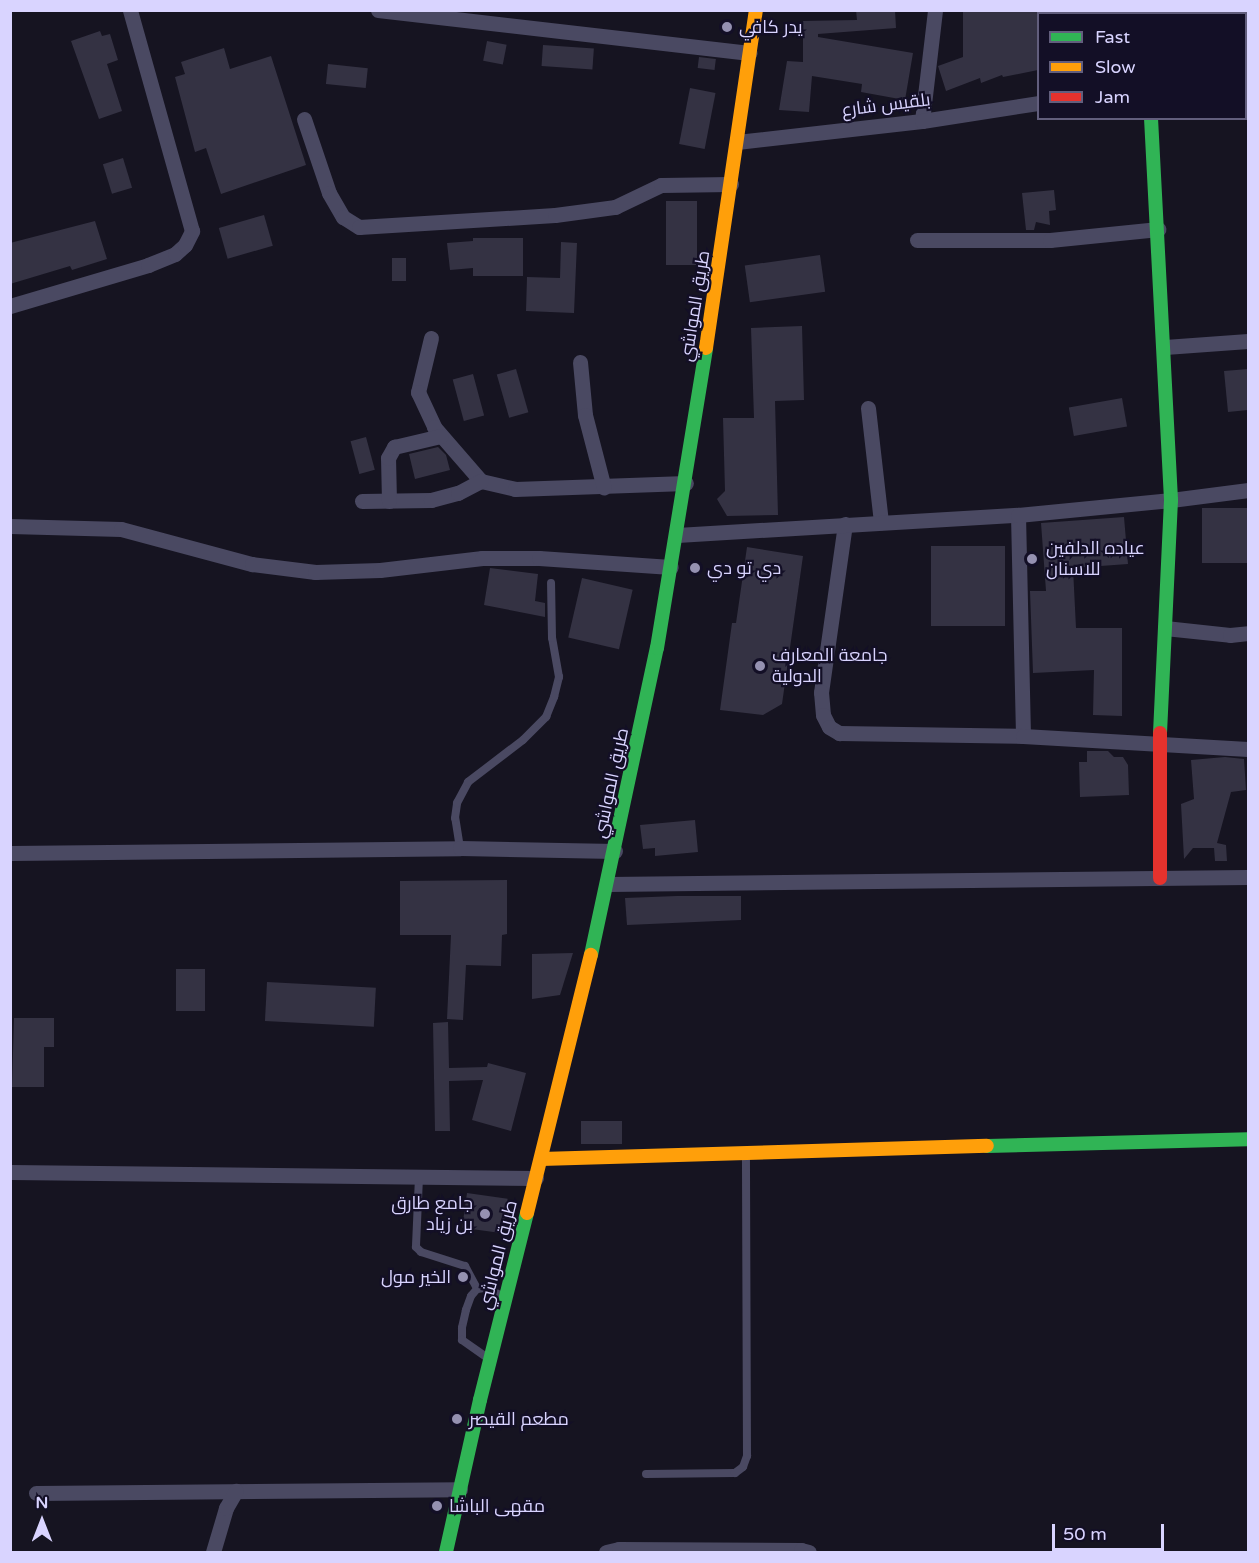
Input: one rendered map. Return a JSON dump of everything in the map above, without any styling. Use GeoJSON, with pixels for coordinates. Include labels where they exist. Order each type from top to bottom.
{"type":"FeatureCollection","features":[{"type":"Feature","properties":{"kind":"main road","name":"طريق المواشي"},"geometry":{"type":"LineString","coordinates":[[446,1552],[608,884],[657,648],[686,483],[756,10]]}},
{"type":"Feature","properties":{"kind":"main road"},"geometry":{"type":"LineString","coordinates":[[1151,120],[1165,347],[1171,501],[1159,744],[1160,878]]}},
{"type":"Feature","properties":{"kind":"main road"},"geometry":{"type":"LineString","coordinates":[[541,1159],[1248,1139]]}},
{"type":"Feature","properties":{"kind":"street"},"geometry":{"type":"LineString","coordinates":[[10,306],[148,265],[175,254],[185,245],[192,231],[130,10]]}},
{"type":"Feature","properties":{"kind":"street"},"geometry":{"type":"LineString","coordinates":[[378,10],[750,53]]}},
{"type":"Feature","properties":{"kind":"street"},"geometry":{"type":"LineString","coordinates":[[922,121],[935,10]]}},
{"type":"Feature","properties":{"kind":"street","name":"بلقيس شارع"},"geometry":{"type":"LineString","coordinates":[[737,142],[922,121],[1037,103]]}},
{"type":"Feature","properties":{"kind":"street"},"geometry":{"type":"LineString","coordinates":[[304,119],[329,193],[343,217],[359,227],[555,215],[615,207],[661,185],[731,184]]}},
{"type":"Feature","properties":{"kind":"street"},"geometry":{"type":"LineString","coordinates":[[917,240],[1050,240],[1158,229]]}},
{"type":"Feature","properties":{"kind":"street"},"geometry":{"type":"LineString","coordinates":[[431,338],[418,392],[441,436],[481,481],[515,489],[604,488],[686,483]]}},
{"type":"Feature","properties":{"kind":"street"},"geometry":{"type":"LineString","coordinates":[[1165,347],[1248,341]]}},
{"type":"Feature","properties":{"kind":"street"},"geometry":{"type":"LineString","coordinates":[[580,362],[585,415],[604,488]]}},
{"type":"Feature","properties":{"kind":"street"},"geometry":{"type":"LineString","coordinates":[[868,408],[881,522]]}},
{"type":"Feature","properties":{"kind":"street"},"geometry":{"type":"LineString","coordinates":[[389,501],[388,458],[394,447],[441,436]]}},
{"type":"Feature","properties":{"kind":"street"},"geometry":{"type":"LineString","coordinates":[[362,501],[431,501],[458,493],[481,481]]}},
{"type":"Feature","properties":{"kind":"street"},"geometry":{"type":"LineString","coordinates":[[677,535],[1018,515],[1171,501],[1248,490]]}},
{"type":"Feature","properties":{"kind":"street"},"geometry":{"type":"LineString","coordinates":[[1018,515],[1023,736]]}},
{"type":"Feature","properties":{"kind":"street"},"geometry":{"type":"LineString","coordinates":[[845,524],[821,692],[823,715],[830,727],[839,733],[1023,736],[1248,749]]}},
{"type":"Feature","properties":{"kind":"street"},"geometry":{"type":"LineString","coordinates":[[10,526],[121,529],[252,564],[315,572],[380,570],[482,558],[539,558],[671,567]]}},
{"type":"Feature","properties":{"kind":"street"},"geometry":{"type":"LineString","coordinates":[[1165,628],[1230,634],[1248,633]]}},
{"type":"Feature","properties":{"kind":"street"},"geometry":{"type":"LineString","coordinates":[[10,853],[460,848],[615,851]]}},
{"type":"Feature","properties":{"kind":"street"},"geometry":{"type":"LineString","coordinates":[[608,884],[1248,877]]}},
{"type":"Feature","properties":{"kind":"street"},"geometry":{"type":"LineString","coordinates":[[10,1172],[536,1178]]}},
{"type":"Feature","properties":{"kind":"street"},"geometry":{"type":"LineString","coordinates":[[36,1493],[460,1489]]}},
{"type":"Feature","properties":{"kind":"street"},"geometry":{"type":"LineString","coordinates":[[213,1552],[226,1508],[236,1491]]}},
{"type":"Feature","properties":{"kind":"street"},"geometry":{"type":"LineString","coordinates":[[606,1552],[619,1549],[801,1550],[809,1552]]}},
{"type":"Feature","properties":{"kind":"lane"},"geometry":{"type":"LineString","coordinates":[[460,848],[455,818],[457,803],[468,782],[523,740],[546,717],[554,697],[559,677],[552,638],[552,583]]}},
{"type":"Feature","properties":{"kind":"lane"},"geometry":{"type":"LineString","coordinates":[[646,1474],[735,1473],[743,1467],[747,1456],[746,1152]]}},
{"type":"Feature","properties":{"kind":"lane"},"geometry":{"type":"LineString","coordinates":[[419,1177],[416,1247],[421,1252],[465,1266],[477,1289]]}},
{"type":"Feature","properties":{"kind":"lane"},"geometry":{"type":"LineString","coordinates":[[491,1359],[462,1340],[466,1310],[471,1296],[477,1289],[484,1288],[506,1297]]}},
{"type":"Feature","properties":{"kind":"building"},"geometry":{"type":"Polygon","coordinates":[[[856,10],[895,10],[896,28],[818,34],[818,37],[913,53],[905,100],[861,92],[862,84],[812,76],[809,112],[779,110],[787,61],[803,62],[803,21],[857,20],[856,10]]]}},
{"type":"Feature","properties":{"kind":"building"},"geometry":{"type":"Polygon","coordinates":[[[1038,10],[1037,70],[1003,77],[1002,75],[981,83],[980,78],[946,91],[938,66],[963,57],[963,11],[1038,10]]]}},
{"type":"Feature","properties":{"kind":"building"},"geometry":{"type":"Polygon","coordinates":[[[100,31],[102,36],[110,34],[118,60],[107,64],[122,111],[99,119],[71,41],[100,31]]]}},
{"type":"Feature","properties":{"kind":"building"},"geometry":{"type":"Polygon","coordinates":[[[487,41],[507,45],[503,64],[483,61],[487,41]]]}},
{"type":"Feature","properties":{"kind":"building"},"geometry":{"type":"Polygon","coordinates":[[[543,45],[594,49],[592,70],[542,66],[543,45]]]}},
{"type":"Feature","properties":{"kind":"building"},"geometry":{"type":"Polygon","coordinates":[[[224,48],[230,69],[271,56],[306,165],[221,194],[206,148],[195,152],[175,77],[185,74],[181,62],[224,48]]]}},
{"type":"Feature","properties":{"kind":"building"},"geometry":{"type":"Polygon","coordinates":[[[699,57],[716,59],[715,70],[698,68],[699,57]]]}},
{"type":"Feature","properties":{"kind":"building"},"geometry":{"type":"Polygon","coordinates":[[[328,64],[368,68],[366,88],[326,84],[328,64]]]}},
{"type":"Feature","properties":{"kind":"building"},"geometry":{"type":"Polygon","coordinates":[[[690,88],[716,93],[705,149],[679,144],[690,88]]]}},
{"type":"Feature","properties":{"kind":"building"},"geometry":{"type":"Polygon","coordinates":[[[123,158],[132,188],[112,194],[103,164],[123,158]]]}},
{"type":"Feature","properties":{"kind":"building"},"geometry":{"type":"Polygon","coordinates":[[[1054,190],[1056,210],[1049,211],[1050,225],[1036,222],[1034,230],[1026,230],[1022,193],[1054,190]]]}},
{"type":"Feature","properties":{"kind":"building"},"geometry":{"type":"Polygon","coordinates":[[[666,201],[697,201],[697,265],[666,265],[666,201]]]}},
{"type":"Feature","properties":{"kind":"building"},"geometry":{"type":"Polygon","coordinates":[[[264,215],[273,246],[228,259],[219,228],[264,215]]]}},
{"type":"Feature","properties":{"kind":"building"},"geometry":{"type":"Polygon","coordinates":[[[95,221],[107,259],[72,270],[70,266],[10,284],[10,243],[95,221]]]}},
{"type":"Feature","properties":{"kind":"building"},"geometry":{"type":"Polygon","coordinates":[[[473,238],[523,238],[523,276],[473,276],[473,268],[450,270],[447,243],[473,241],[473,238]]]}},
{"type":"Feature","properties":{"kind":"building"},"geometry":{"type":"Polygon","coordinates":[[[561,242],[577,243],[574,313],[526,311],[527,277],[560,278],[561,242]]]}},
{"type":"Feature","properties":{"kind":"building"},"geometry":{"type":"Polygon","coordinates":[[[820,255],[825,292],[750,302],[745,266],[820,255]]]}},
{"type":"Feature","properties":{"kind":"building"},"geometry":{"type":"Polygon","coordinates":[[[392,258],[406,258],[406,281],[392,281],[392,258]]]}},
{"type":"Feature","properties":{"kind":"building"},"geometry":{"type":"Polygon","coordinates":[[[802,326],[804,400],[775,401],[778,515],[727,516],[717,499],[725,491],[723,418],[754,418],[751,328],[802,326]]]}},
{"type":"Feature","properties":{"kind":"building"},"geometry":{"type":"Polygon","coordinates":[[[516,369],[528,412],[509,418],[497,375],[516,369]]]}},
{"type":"Feature","properties":{"kind":"building"},"geometry":{"type":"Polygon","coordinates":[[[1248,369],[1248,410],[1228,412],[1224,371],[1248,369]]]}},
{"type":"Feature","properties":{"kind":"building"},"geometry":{"type":"Polygon","coordinates":[[[473,374],[484,416],[464,421],[453,379],[473,374]]]}},
{"type":"Feature","properties":{"kind":"building"},"geometry":{"type":"Polygon","coordinates":[[[1122,398],[1127,427],[1074,436],[1069,407],[1122,398]]]}},
{"type":"Feature","properties":{"kind":"building"},"geometry":{"type":"Polygon","coordinates":[[[366,437],[375,470],[359,474],[351,441],[366,437]]]}},
{"type":"Feature","properties":{"kind":"building"},"geometry":{"type":"Polygon","coordinates":[[[438,447],[446,455],[450,470],[415,479],[409,454],[438,447]]]}},
{"type":"Feature","properties":{"kind":"building"},"geometry":{"type":"Polygon","coordinates":[[[1202,508],[1248,508],[1248,563],[1202,563],[1202,508]]]}},
{"type":"Feature","properties":{"kind":"building"},"geometry":{"type":"Polygon","coordinates":[[[1124,517],[1128,564],[1073,568],[1076,628],[1122,628],[1122,716],[1093,715],[1094,670],[1033,673],[1030,591],[1046,591],[1041,523],[1124,517]]]}},
{"type":"Feature","properties":{"kind":"building"},"geometry":{"type":"Polygon","coordinates":[[[931,546],[1005,546],[1005,626],[931,626],[931,546]]]}},
{"type":"Feature","properties":{"kind":"building"},"geometry":{"type":"Polygon","coordinates":[[[747,547],[803,556],[782,704],[763,715],[720,710],[732,623],[736,623],[747,547]]]}},
{"type":"Feature","properties":{"kind":"building"},"geometry":{"type":"Polygon","coordinates":[[[490,568],[538,574],[535,601],[545,603],[545,617],[484,605],[490,568]]]}},
{"type":"Feature","properties":{"kind":"building"},"geometry":{"type":"Polygon","coordinates":[[[582,578],[633,590],[619,649],[568,637],[582,578]]]}},
{"type":"Feature","properties":{"kind":"building"},"geometry":{"type":"Polygon","coordinates":[[[1087,751],[1108,751],[1114,757],[1123,757],[1128,765],[1129,795],[1080,797],[1079,762],[1087,762],[1087,751]]]}},
{"type":"Feature","properties":{"kind":"building"},"geometry":{"type":"Polygon","coordinates":[[[1225,757],[1244,759],[1246,790],[1231,792],[1217,843],[1226,845],[1227,861],[1215,861],[1214,848],[1193,848],[1184,859],[1181,804],[1194,799],[1191,760],[1225,757]]]}},
{"type":"Feature","properties":{"kind":"building"},"geometry":{"type":"Polygon","coordinates":[[[695,820],[698,852],[655,856],[655,848],[643,849],[640,825],[695,820]]]}},
{"type":"Feature","properties":{"kind":"building"},"geometry":{"type":"Polygon","coordinates":[[[507,880],[507,934],[502,935],[501,966],[466,965],[463,1020],[447,1019],[451,935],[400,935],[400,881],[507,880]]]}},
{"type":"Feature","properties":{"kind":"building"},"geometry":{"type":"Polygon","coordinates":[[[741,896],[741,920],[627,925],[625,898],[741,896]]]}},
{"type":"Feature","properties":{"kind":"building"},"geometry":{"type":"Polygon","coordinates":[[[573,953],[560,995],[532,999],[532,954],[573,953]]]}},
{"type":"Feature","properties":{"kind":"building"},"geometry":{"type":"Polygon","coordinates":[[[176,969],[205,969],[205,1011],[176,1011],[176,969]]]}},
{"type":"Feature","properties":{"kind":"building"},"geometry":{"type":"Polygon","coordinates":[[[267,982],[376,988],[374,1027],[265,1021],[267,982]]]}},
{"type":"Feature","properties":{"kind":"building"},"geometry":{"type":"Polygon","coordinates":[[[14,1018],[54,1018],[54,1047],[44,1047],[44,1087],[12,1087],[14,1018]]]}},
{"type":"Feature","properties":{"kind":"building"},"geometry":{"type":"Polygon","coordinates":[[[448,1022],[449,1068],[487,1067],[488,1063],[526,1073],[511,1131],[472,1120],[483,1080],[449,1081],[450,1131],[435,1131],[433,1023],[448,1022]]]}},
{"type":"Feature","properties":{"kind":"building"},"geometry":{"type":"Polygon","coordinates":[[[581,1121],[622,1121],[622,1144],[581,1144],[581,1121]]]}},
{"type":"Feature","properties":{"kind":"building"},"geometry":{"type":"Polygon","coordinates":[[[467,1193],[508,1199],[503,1233],[462,1228],[467,1193]]]}},
{"type":"Feature","properties":{"kind":"traffic: fast"},"geometry":{"type":"LineString","coordinates":[[1151,120],[1171,500],[1160,733]]}},
{"type":"Feature","properties":{"kind":"traffic: fast"},"geometry":{"type":"LineString","coordinates":[[591,955],[657,648],[706,348]]}},
{"type":"Feature","properties":{"kind":"traffic: fast"},"geometry":{"type":"LineString","coordinates":[[987,1146],[1248,1139]]}},
{"type":"Feature","properties":{"kind":"traffic: fast"},"geometry":{"type":"LineString","coordinates":[[446,1552],[480,1400],[527,1213]]}},
{"type":"Feature","properties":{"kind":"traffic: slow"},"geometry":{"type":"LineString","coordinates":[[706,348],[756,10]]}},
{"type":"Feature","properties":{"kind":"traffic: slow"},"geometry":{"type":"LineString","coordinates":[[527,1213],[591,955]]}},
{"type":"Feature","properties":{"kind":"traffic: slow"},"geometry":{"type":"LineString","coordinates":[[541,1159],[987,1146]]}},
{"type":"Feature","properties":{"kind":"traffic: jam"},"geometry":{"type":"LineString","coordinates":[[1160,733],[1160,878]]}},
{"type":"Feature","properties":{"kind":"place","name":"يدر كافي"},"geometry":{"type":"Point","coordinates":[727,27]}},
{"type":"Feature","properties":{"kind":"place","name":"عياده الدلفين للاسنان"},"geometry":{"type":"Point","coordinates":[1032,559]}},
{"type":"Feature","properties":{"kind":"place","name":"دي تو دي"},"geometry":{"type":"Point","coordinates":[695,568]}},
{"type":"Feature","properties":{"kind":"place","name":"جامعة المعارف الدولية"},"geometry":{"type":"Point","coordinates":[760,666]}},
{"type":"Feature","properties":{"kind":"place","name":"جامع طارق بن زياد"},"geometry":{"type":"Point","coordinates":[485,1214]}},
{"type":"Feature","properties":{"kind":"place","name":"الخير مول"},"geometry":{"type":"Point","coordinates":[463,1277]}},
{"type":"Feature","properties":{"kind":"place","name":"مطعم القيصر"},"geometry":{"type":"Point","coordinates":[457,1419]}},
{"type":"Feature","properties":{"kind":"place","name":"مقهى الباشا"},"geometry":{"type":"Point","coordinates":[437,1506]}}]}
